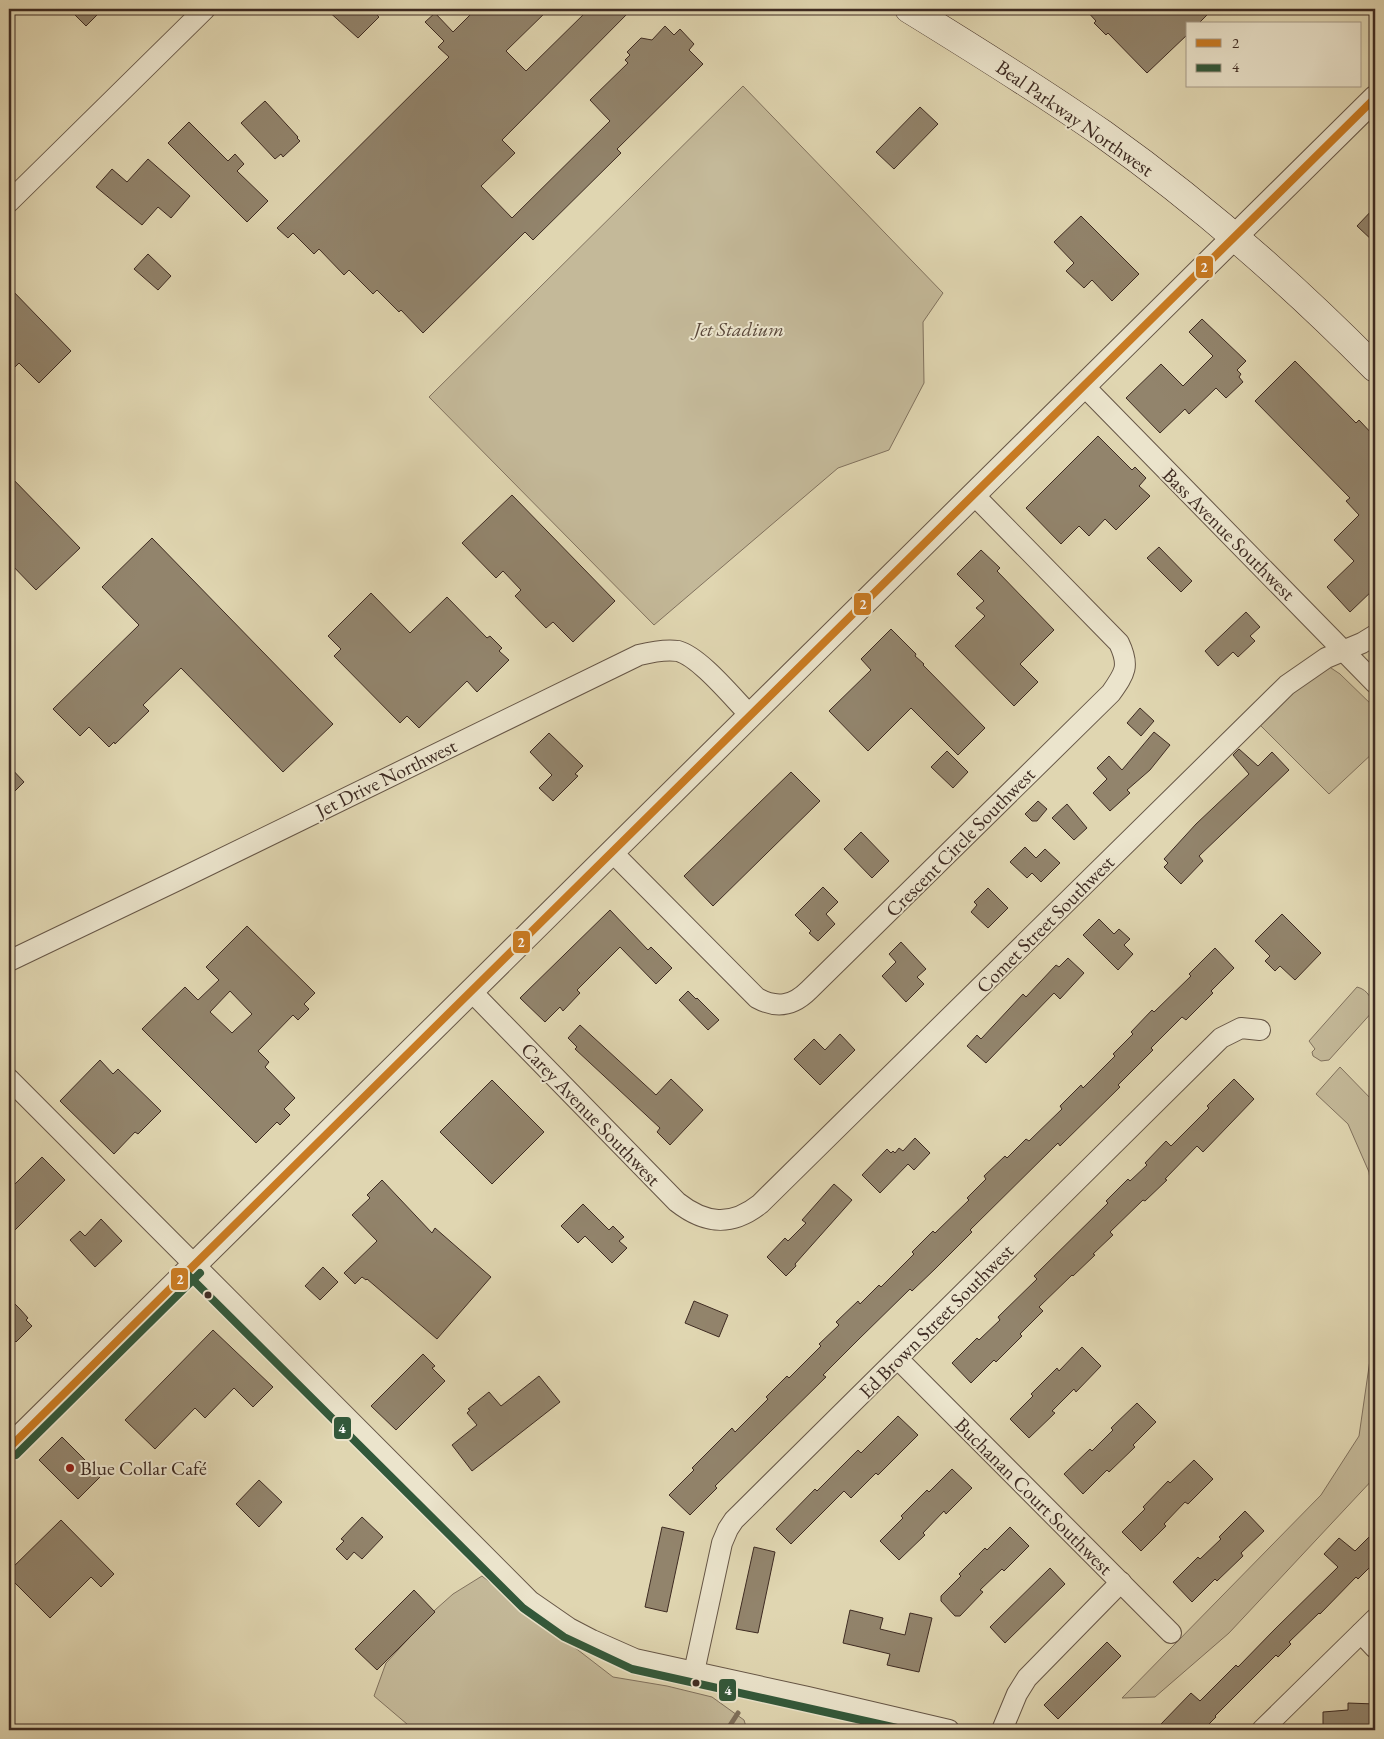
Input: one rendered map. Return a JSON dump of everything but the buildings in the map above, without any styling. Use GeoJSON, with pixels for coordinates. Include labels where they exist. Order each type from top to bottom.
{"type":"FeatureCollection","features":[{"type":"Feature","properties":{"kind":"main road","name":"Beal Parkway Northwest"},"geometry":{"type":"LineString","coordinates":[[909,9],[1035,88],[1103,134],[1161,178],[1298,293],[1375,368]]}},
{"type":"Feature","properties":{"kind":"street"},"geometry":{"type":"LineString","coordinates":[[9,202],[205,9]]}},
{"type":"Feature","properties":{"kind":"street"},"geometry":{"type":"LineString","coordinates":[[9,1448],[1375,98]]}},
{"type":"Feature","properties":{"kind":"street","name":"Bass Avenue Southwest"},"geometry":{"type":"LineString","coordinates":[[1084,386],[1375,683]]}},
{"type":"Feature","properties":{"kind":"street","name":"Crescent Circle Southwest"},"geometry":{"type":"LineString","coordinates":[[612,852],[757,998],[778,1006],[789,1004],[798,1000],[809,990],[1112,692],[1124,675],[1124,653],[1119,643],[974,495]]}},
{"type":"Feature","properties":{"kind":"street","name":"Comet Street Southwest"},"geometry":{"type":"LineString","coordinates":[[721,1220],[740,1217],[760,1204],[1287,685],[1326,658],[1362,644],[1375,634]]}},
{"type":"Feature","properties":{"kind":"street","name":"Jet Drive Northwest"},"geometry":{"type":"LineString","coordinates":[[9,961],[639,655],[662,651],[677,651],[690,656],[750,715]]}},
{"type":"Feature","properties":{"kind":"street","name":"Carey Avenue Southwest"},"geometry":{"type":"LineString","coordinates":[[471,992],[677,1202],[698,1216],[712,1220],[721,1220]]}},
{"type":"Feature","properties":{"kind":"street","name":"Ed Brown Street Southwest"},"geometry":{"type":"LineString","coordinates":[[694,1672],[722,1543],[734,1520],[1221,1038],[1241,1028],[1260,1030]]}},
{"type":"Feature","properties":{"kind":"street"},"geometry":{"type":"LineString","coordinates":[[9,1079],[193,1266],[530,1601],[584,1636],[636,1659],[949,1730]]}},
{"type":"Feature","properties":{"kind":"street","name":"Buchanan Court Southwest"},"geometry":{"type":"LineString","coordinates":[[898,1359],[1171,1633]]}},
{"type":"Feature","properties":{"kind":"street"},"geometry":{"type":"LineString","coordinates":[[1002,1730],[1026,1678],[1121,1582]]}},
{"type":"Feature","properties":{"kind":"street"},"geometry":{"type":"LineString","coordinates":[[1262,1730],[1375,1619]]}},
{"type":"Feature","properties":{"kind":"street"},"geometry":{"type":"LineString","coordinates":[[1360,1633],[1375,1648]]}},
{"type":"Feature","properties":{"kind":"green space","name":"Jet Stadium"},"geometry":{"type":"Polygon","coordinates":[[[743,86],[943,293],[923,322],[924,383],[889,450],[838,468],[654,625],[429,397],[743,86]]]}},
{"type":"Feature","properties":{"kind":"green space"},"geometry":{"type":"Polygon","coordinates":[[[1328,666],[1340,674],[1375,708],[1375,751],[1329,794],[1258,723],[1294,688],[1328,666]]]}},
{"type":"Feature","properties":{"kind":"green space"},"geometry":{"type":"Polygon","coordinates":[[[1357,987],[1367,993],[1374,1010],[1329,1060],[1321,1061],[1313,1056],[1312,1052],[1315,1049],[1309,1041],[1357,987]]]}},
{"type":"Feature","properties":{"kind":"green space"},"geometry":{"type":"Polygon","coordinates":[[[1340,1067],[1375,1103],[1375,1218],[1369,1172],[1348,1124],[1316,1094],[1340,1067]]]}},
{"type":"Feature","properties":{"kind":"green space"},"geometry":{"type":"Polygon","coordinates":[[[1375,1325],[1375,1477],[1229,1633],[1155,1697],[1122,1698],[1321,1495],[1359,1436],[1375,1325]]]}},
{"type":"Feature","properties":{"kind":"green space"},"geometry":{"type":"Polygon","coordinates":[[[482,1576],[613,1677],[667,1686],[712,1697],[744,1720],[747,1730],[414,1730],[374,1696],[386,1663],[435,1610],[453,1594],[482,1576]]]}},
{"type":"Feature","properties":{"kind":"waterway"},"geometry":{"type":"LineString","coordinates":[[727,1730],[738,1713]]}},
{"type":"Feature","properties":{"kind":"transit line","name":"2"},"geometry":{"type":"LineString","coordinates":[[9,1448],[1375,98]]}},
{"type":"Feature","properties":{"kind":"transit line","name":"4"},"geometry":{"type":"LineString","coordinates":[[186,1273],[523,1608],[564,1637],[632,1669],[906,1730]]}},
{"type":"Feature","properties":{"kind":"transit line","name":"4"},"geometry":{"type":"LineString","coordinates":[[16,1455],[200,1273]]}},
{"type":"Feature","properties":{"kind":"place","name":"Blue Collar Café"},"geometry":{"type":"Point","coordinates":[70,1468]}}]}
